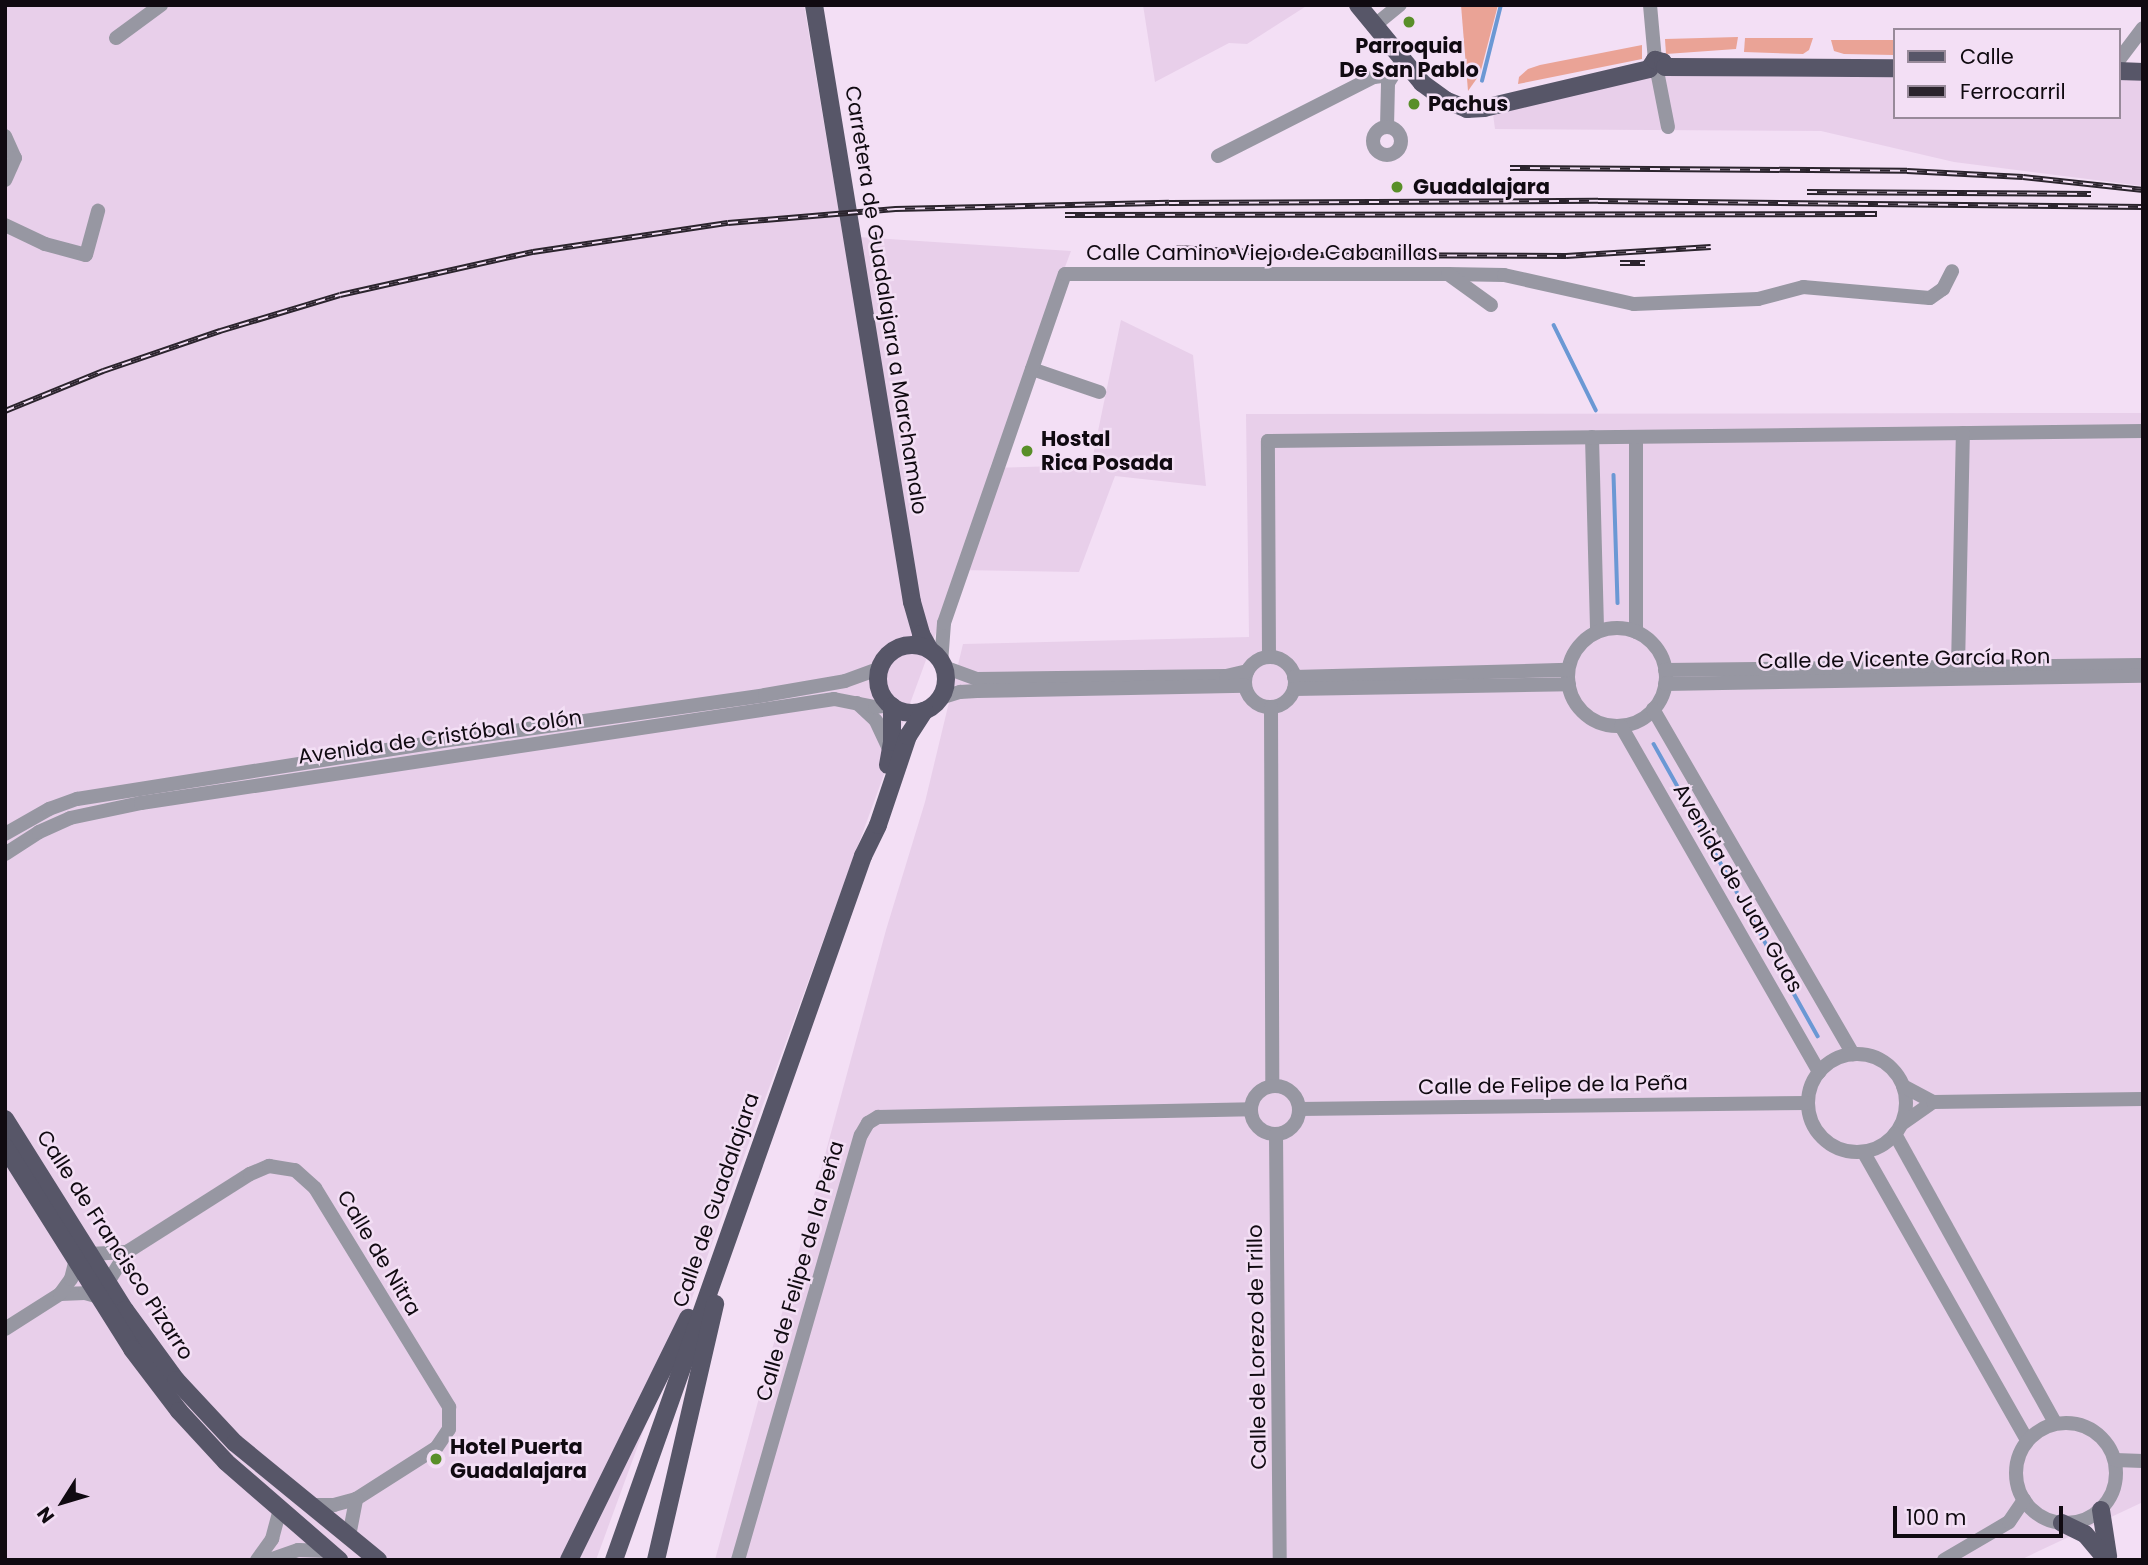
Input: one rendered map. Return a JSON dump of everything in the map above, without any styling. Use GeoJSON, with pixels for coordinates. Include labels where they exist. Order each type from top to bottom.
{"type":"FeatureCollection","features":[{"type":"Feature","properties":{"kind":"main road","name":"Carretera de Guadalajara a Marchamalo"},"geometry":{"type":"LineString","coordinates":[[814,5],[912,602],[933,654]]}},
{"type":"Feature","properties":{"kind":"main road"},"geometry":{"type":"LineString","coordinates":[[1358,5],[1402,61],[1438,96],[1459,107],[1475,109],[1657,68],[1892,68]]}},
{"type":"Feature","properties":{"kind":"main road"},"geometry":{"type":"LineString","coordinates":[[2120,71],[2143,72]]}},
{"type":"Feature","properties":{"kind":"main road","name":"Carretera de Guadalajara a Marchamalo"},"geometry":{"type":"LineString","coordinates":[[904,646],[912,602]]}},
{"type":"Feature","properties":{"kind":"main road"},"geometry":{"type":"LineString","coordinates":[[904,646],[933,654],[945,685],[940,698],[924,711],[906,712],[892,706],[880,689],[880,668],[888,655],[904,646]]}},
{"type":"Feature","properties":{"kind":"main road","name":"Calle de Guadalajara"},"geometry":{"type":"LineString","coordinates":[[614,1560],[863,856],[891,754],[892,706]]}},
{"type":"Feature","properties":{"kind":"main road","name":"Calle de Guadalajara"},"geometry":{"type":"LineString","coordinates":[[863,856],[878,825],[908,736],[924,711]]}},
{"type":"Feature","properties":{"kind":"main road"},"geometry":{"type":"LineString","coordinates":[[569,1560],[685,1325],[760,1121],[782,1081]]}},
{"type":"Feature","properties":{"kind":"main road","name":"Calle de Francisco Pizarro"},"geometry":{"type":"LineString","coordinates":[[5,1119],[146,1369],[178,1411],[211,1447],[334,1555]]}},
{"type":"Feature","properties":{"kind":"main road","name":"Calle de Francisco Pizarro"},"geometry":{"type":"LineString","coordinates":[[5,1147],[83,1256]]}},
{"type":"Feature","properties":{"kind":"main road"},"geometry":{"type":"LineString","coordinates":[[656,1560],[698,1370],[746,1183]]}},
{"type":"Feature","properties":{"kind":"main road","name":"Calle de Francisco Pizarro"},"geometry":{"type":"LineString","coordinates":[[103,1289],[195,1402],[235,1443],[378,1560]]}},
{"type":"Feature","properties":{"kind":"main road"},"geometry":{"type":"LineString","coordinates":[[2101,1510],[2107,1560]]}},
{"type":"Feature","properties":{"kind":"main road"},"geometry":{"type":"LineString","coordinates":[[2062,1523],[2085,1534],[2107,1560]]}},
{"type":"Feature","properties":{"kind":"street"},"geometry":{"type":"LineString","coordinates":[[116,38],[161,5]]}},
{"type":"Feature","properties":{"kind":"street"},"geometry":{"type":"LineString","coordinates":[[1375,25],[1400,5]]}},
{"type":"Feature","properties":{"kind":"street"},"geometry":{"type":"LineString","coordinates":[[1650,5],[1657,68],[1668,127]]}},
{"type":"Feature","properties":{"kind":"street"},"geometry":{"type":"LineString","coordinates":[[2120,59],[2143,28]]}},
{"type":"Feature","properties":{"kind":"street"},"geometry":{"type":"LineString","coordinates":[[1387,127],[1390,75],[1402,61]]}},
{"type":"Feature","properties":{"kind":"street"},"geometry":{"type":"LineString","coordinates":[[1218,156],[1374,77],[1390,75]]}},
{"type":"Feature","properties":{"kind":"street"},"geometry":{"type":"LineString","coordinates":[[5,136],[15,158],[5,180]]}},
{"type":"Feature","properties":{"kind":"street"},"geometry":{"type":"LineString","coordinates":[[5,225],[45,244],[86,255],[98,211]]}},
{"type":"Feature","properties":{"kind":"street"},"geometry":{"type":"LineString","coordinates":[[1448,274],[1504,275],[1634,304],[1758,299],[1803,288],[1930,299],[1943,289],[1952,271]]}},
{"type":"Feature","properties":{"kind":"street","name":"Calle Camino Viejo de Cabanillas"},"geometry":{"type":"LineString","coordinates":[[1032,369],[1065,274],[1448,274],[1491,305]]}},
{"type":"Feature","properties":{"kind":"street"},"geometry":{"type":"LineString","coordinates":[[933,654],[1032,369],[1099,392]]}},
{"type":"Feature","properties":{"kind":"street"},"geometry":{"type":"LineString","coordinates":[[1269,657],[1268,441],[2143,431]]}},
{"type":"Feature","properties":{"kind":"street"},"geometry":{"type":"LineString","coordinates":[[1958,667],[1963,433]]}},
{"type":"Feature","properties":{"kind":"street"},"geometry":{"type":"LineString","coordinates":[[1592,437],[1597,632]]}},
{"type":"Feature","properties":{"kind":"street"},"geometry":{"type":"LineString","coordinates":[[1636,437],[1636,632]]}},
{"type":"Feature","properties":{"kind":"street"},"geometry":{"type":"LineString","coordinates":[[933,654],[944,623]]}},
{"type":"Feature","properties":{"kind":"street"},"geometry":{"type":"LineString","coordinates":[[1613,628],[1636,632],[1656,647],[1665,677],[1653,709],[1633,724],[1602,724],[1578,707],[1568,677],[1575,650],[1597,632],[1613,628]]}},
{"type":"Feature","properties":{"kind":"street"},"geometry":{"type":"LineString","coordinates":[[933,654],[977,679],[1226,676],[1247,671]]}},
{"type":"Feature","properties":{"kind":"street"},"geometry":{"type":"LineString","coordinates":[[1269,657],[1282,661],[1294,683],[1285,702],[1271,708],[1251,699],[1245,686],[1247,671],[1256,661],[1269,657]]}},
{"type":"Feature","properties":{"kind":"street"},"geometry":{"type":"LineString","coordinates":[[1665,677],[2143,664]]}},
{"type":"Feature","properties":{"kind":"street","name":"Avenida de Cristóbal Colón"},"geometry":{"type":"LineString","coordinates":[[5,834],[49,809],[85,797],[457,738],[765,695],[845,681],[880,668]]}},
{"type":"Feature","properties":{"kind":"street","name":"Calle de Vicente García Ron"},"geometry":{"type":"LineString","coordinates":[[1665,677],[2143,676]]}},
{"type":"Feature","properties":{"kind":"street"},"geometry":{"type":"LineString","coordinates":[[1294,683],[1568,677]]}},
{"type":"Feature","properties":{"kind":"street"},"geometry":{"type":"LineString","coordinates":[[940,698],[960,692],[977,691],[1245,686]]}},
{"type":"Feature","properties":{"kind":"street","name":"Avenida de Cristóbal Colón"},"geometry":{"type":"LineString","coordinates":[[5,854],[38,832],[70,818],[106,809],[834,699],[892,706]]}},
{"type":"Feature","properties":{"kind":"street"},"geometry":{"type":"LineString","coordinates":[[856,702],[876,722],[891,754]]}},
{"type":"Feature","properties":{"kind":"street"},"geometry":{"type":"LineString","coordinates":[[1271,708],[1272,1086]]}},
{"type":"Feature","properties":{"kind":"street","name":"Avenida de Juan Guas"},"geometry":{"type":"LineString","coordinates":[[1653,709],[1853,1054]]}},
{"type":"Feature","properties":{"kind":"street","name":"Avenida de Juan Guas"},"geometry":{"type":"LineString","coordinates":[[1621,726],[1819,1072]]}},
{"type":"Feature","properties":{"kind":"street"},"geometry":{"type":"LineString","coordinates":[[1933,1102],[1880,1148],[1864,1153],[1847,1152],[1832,1147],[1819,1136],[1811,1122],[1807,1103],[1809,1090],[1819,1072],[1841,1056],[1853,1054],[1873,1056],[1888,1065],[1903,1086],[1933,1102],[2143,1099]]}},
{"type":"Feature","properties":{"kind":"street"},"geometry":{"type":"LineString","coordinates":[[1272,1086],[1292,1092],[1299,1109],[1291,1128],[1276,1134],[1261,1130],[1252,1117],[1251,1109],[1256,1094],[1272,1086]]}},
{"type":"Feature","properties":{"kind":"street"},"geometry":{"type":"LineString","coordinates":[[1903,1086],[1906,1108],[1899,1129],[2055,1423]]}},
{"type":"Feature","properties":{"kind":"street","name":"Calle de Felipe de la Peña"},"geometry":{"type":"LineString","coordinates":[[1299,1109],[1807,1103]]}},
{"type":"Feature","properties":{"kind":"street","name":"Calle de Felipe de la Peña"},"geometry":{"type":"LineString","coordinates":[[738,1560],[861,1135],[868,1123],[878,1117],[1251,1109]]}},
{"type":"Feature","properties":{"kind":"street","name":"Calle de Lorezo de Trillo"},"geometry":{"type":"LineString","coordinates":[[1276,1134],[1280,1560]]}},
{"type":"Feature","properties":{"kind":"street"},"geometry":{"type":"LineString","coordinates":[[1864,1153],[2027,1440]]}},
{"type":"Feature","properties":{"kind":"street","name":"Calle de Nitra"},"geometry":{"type":"LineString","coordinates":[[103,1289],[127,1252],[250,1174],[269,1166],[295,1170],[315,1188],[449,1407],[449,1429],[436,1448],[356,1499],[334,1505],[312,1505]]}},
{"type":"Feature","properties":{"kind":"street","name":"Calle de Nitra"},"geometry":{"type":"LineString","coordinates":[[83,1256],[127,1252]]}},
{"type":"Feature","properties":{"kind":"street"},"geometry":{"type":"LineString","coordinates":[[5,1329],[60,1294],[83,1256]]}},
{"type":"Feature","properties":{"kind":"street"},"geometry":{"type":"LineString","coordinates":[[60,1294],[103,1289]]}},
{"type":"Feature","properties":{"kind":"street"},"geometry":{"type":"LineString","coordinates":[[2069,1422],[2095,1432],[2106,1441],[2115,1460],[2113,1492],[2101,1510],[2088,1519],[2062,1523],[2037,1514],[2024,1500],[2016,1479],[2016,1466],[2027,1440],[2055,1423],[2069,1422]]}},
{"type":"Feature","properties":{"kind":"street"},"geometry":{"type":"LineString","coordinates":[[2115,1460],[2143,1461]]}},
{"type":"Feature","properties":{"kind":"street"},"geometry":{"type":"LineString","coordinates":[[349,1536],[356,1499]]}},
{"type":"Feature","properties":{"kind":"street"},"geometry":{"type":"LineString","coordinates":[[1944,1560],[2009,1522],[2024,1500]]}},
{"type":"Feature","properties":{"kind":"street"},"geometry":{"type":"LineString","coordinates":[[257,1560],[272,1539],[280,1510]]}},
{"type":"Feature","properties":{"kind":"street"},"geometry":{"type":"LineString","coordinates":[[269,1560],[298,1550],[334,1555]]}},
{"type":"Feature","properties":{"kind":"shaded area"},"geometry":{"type":"Polygon","coordinates":[[[5,5],[804,5],[843,236],[1071,251],[990,468],[1091,465],[1121,320],[1193,355],[1206,486],[1115,476],[1079,572],[959,570],[596,1560],[5,1560],[5,5]]]}},
{"type":"Feature","properties":{"kind":"shaded area"},"geometry":{"type":"Polygon","coordinates":[[[1143,5],[1308,5],[1247,44],[1229,43],[1155,82],[1143,5]]]}},
{"type":"Feature","properties":{"kind":"shaded area"},"geometry":{"type":"Polygon","coordinates":[[[1461,5],[1498,5],[1480,74],[1468,91],[1461,5]]]}},
{"type":"Feature","properties":{"kind":"shaded area"},"geometry":{"type":"Polygon","coordinates":[[[1738,37],[1736,49],[1666,54],[1665,39],[1738,37]]]}},
{"type":"Feature","properties":{"kind":"shaded area"},"geometry":{"type":"Polygon","coordinates":[[[1745,38],[1813,38],[1809,50],[1803,54],[1744,52],[1745,38]]]}},
{"type":"Feature","properties":{"kind":"shaded area"},"geometry":{"type":"Polygon","coordinates":[[[1831,40],[1892,40],[1892,55],[1844,54],[1834,51],[1831,40]]]}},
{"type":"Feature","properties":{"kind":"shaded area"},"geometry":{"type":"Polygon","coordinates":[[[1642,45],[1642,59],[1518,84],[1519,77],[1528,69],[1540,65],[1642,45]]]}},
{"type":"Feature","properties":{"kind":"shaded area"},"geometry":{"type":"Polygon","coordinates":[[[1662,67],[1892,70],[1892,119],[2120,119],[2120,72],[2143,73],[2143,186],[1954,162],[1821,131],[1495,129],[1493,114],[1662,67]]]}},
{"type":"Feature","properties":{"kind":"shaded area"},"geometry":{"type":"Polygon","coordinates":[[[2143,413],[2143,1502],[2020,1560],[715,1560],[886,930],[925,802],[963,644],[1249,637],[1246,414],[2143,413]]]}},
{"type":"Feature","properties":{"kind":"waterway"},"geometry":{"type":"LineString","coordinates":[[1482,81],[1501,5]]}},
{"type":"Feature","properties":{"kind":"waterway"},"geometry":{"type":"LineString","coordinates":[[1554,325],[1596,410]]}},
{"type":"Feature","properties":{"kind":"waterway"},"geometry":{"type":"LineString","coordinates":[[1614,475],[1618,603]]}},
{"type":"Feature","properties":{"kind":"waterway"},"geometry":{"type":"LineString","coordinates":[[1654,744],[1818,1036]]}},
{"type":"Feature","properties":{"kind":"railway"},"geometry":{"type":"LineString","coordinates":[[1510,168],[1907,171],[2023,177],[2143,190]]}},
{"type":"Feature","properties":{"kind":"railway"},"geometry":{"type":"LineString","coordinates":[[1807,192],[2091,194]]}},
{"type":"Feature","properties":{"kind":"railway"},"geometry":{"type":"LineString","coordinates":[[5,411],[103,371],[220,331],[340,295],[533,252],[728,223],[895,209],[1169,203],[1598,201],[2143,207]]}},
{"type":"Feature","properties":{"kind":"railway"},"geometry":{"type":"LineString","coordinates":[[1065,215],[1877,214]]}},
{"type":"Feature","properties":{"kind":"railway"},"geometry":{"type":"LineString","coordinates":[[1176,248],[1307,255],[1566,256],[1711,247]]}},
{"type":"Feature","properties":{"kind":"railway"},"geometry":{"type":"LineString","coordinates":[[1620,263],[1645,263]]}},
{"type":"Feature","properties":{"kind":"place","name":"Parroquia De San Pablo"},"geometry":{"type":"Point","coordinates":[1409,22]}},
{"type":"Feature","properties":{"kind":"place","name":"Pachus"},"geometry":{"type":"Point","coordinates":[1414,104]}},
{"type":"Feature","properties":{"kind":"place","name":"Guadalajara"},"geometry":{"type":"Point","coordinates":[1397,187]}},
{"type":"Feature","properties":{"kind":"place","name":"Hostal Rica Posada"},"geometry":{"type":"Point","coordinates":[1027,451]}},
{"type":"Feature","properties":{"kind":"place","name":"Hotel Puerta Guadalajara"},"geometry":{"type":"Point","coordinates":[436,1459]}}]}
